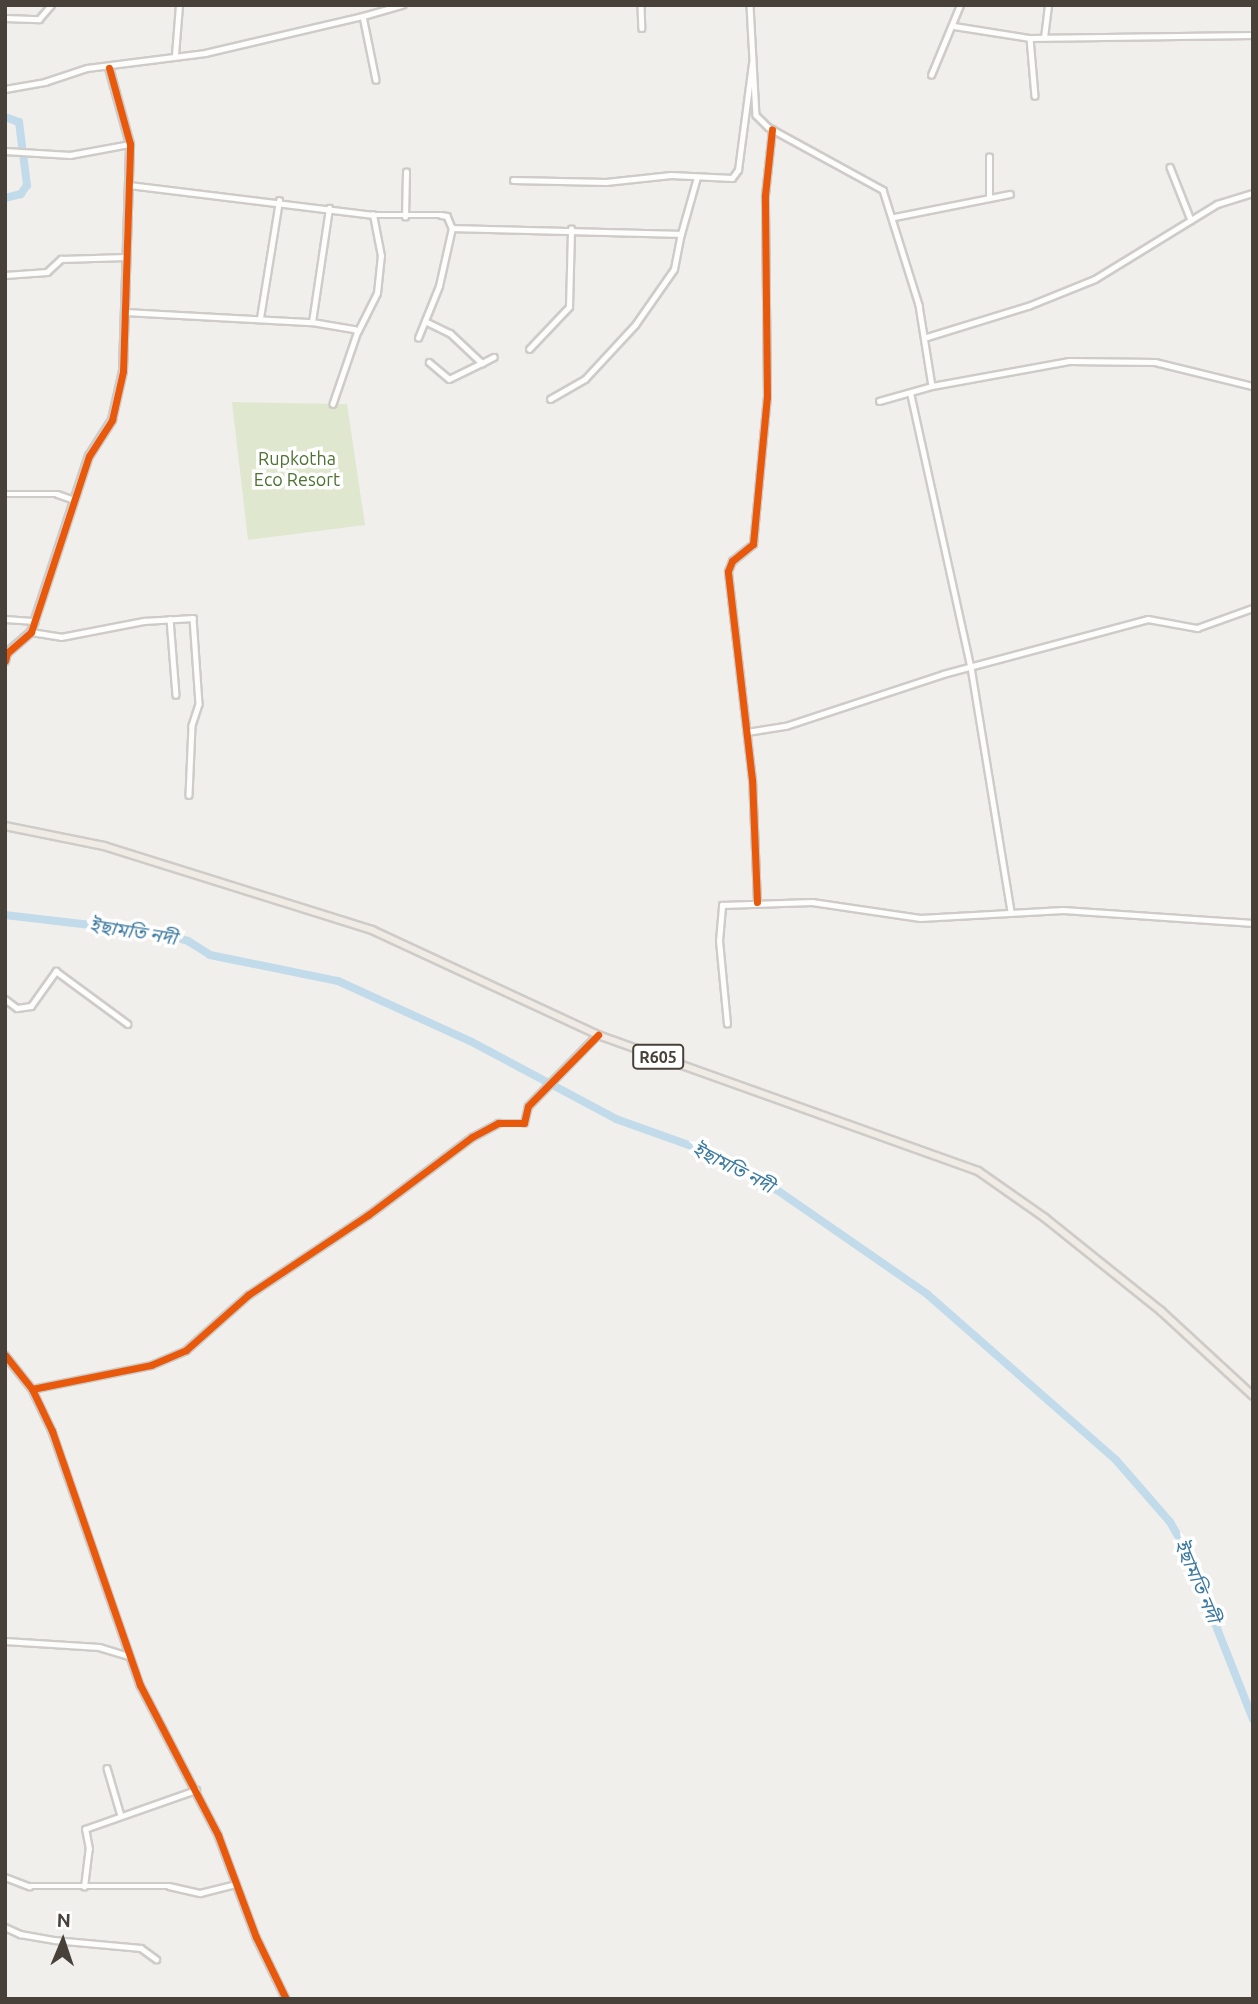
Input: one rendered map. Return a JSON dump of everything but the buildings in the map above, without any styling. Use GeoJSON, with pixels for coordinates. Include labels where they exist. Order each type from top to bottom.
{"type":"FeatureCollection","features":[{"type":"Feature","properties":{"kind":"main road","name":"R605"},"geometry":{"type":"LineString","coordinates":[[5,826],[104,846],[353,923],[598,1035],[984,1174],[1153,1304],[1253,1396]]}},
{"type":"Feature","properties":{"kind":"street"},"geometry":{"type":"LineString","coordinates":[[5,18],[39,19],[51,5]]}},
{"type":"Feature","properties":{"kind":"street"},"geometry":{"type":"LineString","coordinates":[[175,55],[179,5]]}},
{"type":"Feature","properties":{"kind":"street"},"geometry":{"type":"LineString","coordinates":[[5,89],[45,82],[87,68],[109,68],[175,55],[205,53],[402,5]]}},
{"type":"Feature","properties":{"kind":"street"},"geometry":{"type":"LineString","coordinates":[[640,5],[642,29]]}},
{"type":"Feature","properties":{"kind":"street"},"geometry":{"type":"LineString","coordinates":[[750,5],[756,116],[772,129],[875,182],[894,218],[927,337],[932,386]]}},
{"type":"Feature","properties":{"kind":"street"},"geometry":{"type":"LineString","coordinates":[[930,75],[954,26],[960,5]]}},
{"type":"Feature","properties":{"kind":"street"},"geometry":{"type":"LineString","coordinates":[[1044,38],[1048,5]]}},
{"type":"Feature","properties":{"kind":"street"},"geometry":{"type":"LineString","coordinates":[[363,16],[376,80]]}},
{"type":"Feature","properties":{"kind":"street"},"geometry":{"type":"LineString","coordinates":[[954,26],[1030,38],[1253,35]]}},
{"type":"Feature","properties":{"kind":"street"},"geometry":{"type":"LineString","coordinates":[[1030,38],[1035,96]]}},
{"type":"Feature","properties":{"kind":"street"},"geometry":{"type":"LineString","coordinates":[[513,180],[732,178],[736,174],[753,63]]}},
{"type":"Feature","properties":{"kind":"street"},"geometry":{"type":"LineString","coordinates":[[5,661],[7,653],[32,632],[89,456],[112,420],[123,371],[130,144],[109,68]]}},
{"type":"Feature","properties":{"kind":"street"},"geometry":{"type":"LineString","coordinates":[[757,902],[747,732],[728,571],[732,561],[753,544],[767,397],[765,195],[772,129]]}},
{"type":"Feature","properties":{"kind":"street"},"geometry":{"type":"LineString","coordinates":[[8,151],[70,155],[130,144]]}},
{"type":"Feature","properties":{"kind":"street"},"geometry":{"type":"LineString","coordinates":[[989,157],[989,198]]}},
{"type":"Feature","properties":{"kind":"street"},"geometry":{"type":"LineString","coordinates":[[1170,167],[1191,220]]}},
{"type":"Feature","properties":{"kind":"street"},"geometry":{"type":"LineString","coordinates":[[405,217],[406,172]]}},
{"type":"Feature","properties":{"kind":"street"},"geometry":{"type":"LineString","coordinates":[[550,399],[585,379],[635,325],[674,270],[697,177]]}},
{"type":"Feature","properties":{"kind":"street"},"geometry":{"type":"LineString","coordinates":[[128,185],[279,201],[373,215],[447,216],[452,228],[439,286],[418,338]]}},
{"type":"Feature","properties":{"kind":"street"},"geometry":{"type":"LineString","coordinates":[[927,337],[1028,306],[1095,279],[1217,204],[1253,193]]}},
{"type":"Feature","properties":{"kind":"street"},"geometry":{"type":"LineString","coordinates":[[894,218],[1010,194]]}},
{"type":"Feature","properties":{"kind":"street"},"geometry":{"type":"LineString","coordinates":[[260,318],[279,201]]}},
{"type":"Feature","properties":{"kind":"street"},"geometry":{"type":"LineString","coordinates":[[312,322],[329,208]]}},
{"type":"Feature","properties":{"kind":"street"},"geometry":{"type":"LineString","coordinates":[[333,404],[358,331],[377,293],[381,256],[373,215]]}},
{"type":"Feature","properties":{"kind":"street"},"geometry":{"type":"LineString","coordinates":[[452,228],[571,229],[681,234]]}},
{"type":"Feature","properties":{"kind":"street"},"geometry":{"type":"LineString","coordinates":[[529,349],[569,307],[571,229]]}},
{"type":"Feature","properties":{"kind":"street"},"geometry":{"type":"LineString","coordinates":[[5,275],[47,272],[61,259],[126,257]]}},
{"type":"Feature","properties":{"kind":"street"},"geometry":{"type":"LineString","coordinates":[[125,312],[312,322],[358,331]]}},
{"type":"Feature","properties":{"kind":"street"},"geometry":{"type":"LineString","coordinates":[[425,321],[450,333],[482,363]]}},
{"type":"Feature","properties":{"kind":"street"},"geometry":{"type":"LineString","coordinates":[[429,362],[449,379],[494,357]]}},
{"type":"Feature","properties":{"kind":"street"},"geometry":{"type":"LineString","coordinates":[[879,401],[911,395],[932,386],[1049,363],[1091,360],[1155,362],[1253,386]]}},
{"type":"Feature","properties":{"kind":"street"},"geometry":{"type":"LineString","coordinates":[[911,395],[971,667],[1010,910]]}},
{"type":"Feature","properties":{"kind":"street"},"geometry":{"type":"LineString","coordinates":[[5,494],[57,495],[74,500]]}},
{"type":"Feature","properties":{"kind":"street"},"geometry":{"type":"LineString","coordinates":[[747,732],[786,726],[971,667],[1148,619],[1197,628],[1253,608]]}},
{"type":"Feature","properties":{"kind":"street"},"geometry":{"type":"LineString","coordinates":[[32,632],[61,637],[191,616],[194,621],[199,704],[192,726],[189,795]]}},
{"type":"Feature","properties":{"kind":"street"},"geometry":{"type":"LineString","coordinates":[[5,619],[34,621]]}},
{"type":"Feature","properties":{"kind":"street"},"geometry":{"type":"LineString","coordinates":[[170,619],[176,695]]}},
{"type":"Feature","properties":{"kind":"street"},"geometry":{"type":"LineString","coordinates":[[727,1024],[719,907],[757,902],[812,902],[920,918],[978,918],[1010,910],[1253,923]]}},
{"type":"Feature","properties":{"kind":"street"},"geometry":{"type":"LineString","coordinates":[[5,999],[17,1007],[31,1006],[56,971],[128,1024]]}},
{"type":"Feature","properties":{"kind":"street"},"geometry":{"type":"LineString","coordinates":[[32,1389],[151,1365],[186,1350],[248,1295],[368,1215],[471,1136],[498,1123],[524,1123],[528,1106],[598,1035]]}},
{"type":"Feature","properties":{"kind":"street"},"geometry":{"type":"LineString","coordinates":[[5,1355],[32,1389],[74,1484],[140,1685],[196,1790],[286,1999]]}},
{"type":"Feature","properties":{"kind":"street"},"geometry":{"type":"LineString","coordinates":[[5,1641],[99,1647],[130,1657]]}},
{"type":"Feature","properties":{"kind":"street"},"geometry":{"type":"LineString","coordinates":[[107,1768],[121,1816]]}},
{"type":"Feature","properties":{"kind":"street"},"geometry":{"type":"LineString","coordinates":[[84,1887],[89,1849],[84,1831],[196,1790]]}},
{"type":"Feature","properties":{"kind":"street"},"geometry":{"type":"LineString","coordinates":[[5,1877],[29,1885],[169,1886],[200,1893],[235,1884]]}},
{"type":"Feature","properties":{"kind":"street"},"geometry":{"type":"LineString","coordinates":[[5,1927],[32,1936],[141,1948],[156,1959]]}},
{"type":"Feature","properties":{"kind":"green space","name":"Rupkotha Eco Resort"},"geometry":{"type":"Polygon","coordinates":[[[232,402],[347,404],[365,525],[248,540],[232,402]]]}},
{"type":"Feature","properties":{"kind":"waterway","name":"ইছামতি নদী"},"geometry":{"type":"LineString","coordinates":[[5,117],[19,122],[27,185],[21,194],[5,198]]}},
{"type":"Feature","properties":{"kind":"waterway","name":"ইছামতি নদী"},"geometry":{"type":"LineString","coordinates":[[5,915],[159,933],[188,941],[210,955],[338,981],[472,1042],[616,1119],[711,1153],[777,1190],[927,1294],[1116,1460],[1170,1522],[1186,1550],[1253,1719]]}},
{"type":"Feature","properties":{"kind":"cycle path"},"geometry":{"type":"LineString","coordinates":[[5,661],[7,653],[31,632],[89,456],[112,420],[123,371],[130,144],[109,68]]}},
{"type":"Feature","properties":{"kind":"cycle path"},"geometry":{"type":"LineString","coordinates":[[757,902],[752,780],[728,571],[732,561],[753,544],[767,397],[765,195],[772,129]]}},
{"type":"Feature","properties":{"kind":"cycle path"},"geometry":{"type":"LineString","coordinates":[[32,1389],[151,1365],[186,1350],[248,1295],[368,1215],[472,1137],[498,1123],[524,1123],[528,1106],[598,1035]]}},
{"type":"Feature","properties":{"kind":"cycle path"},"geometry":{"type":"LineString","coordinates":[[5,1355],[32,1389],[52,1431],[140,1685],[218,1835],[256,1937],[286,1999]]}}]}
